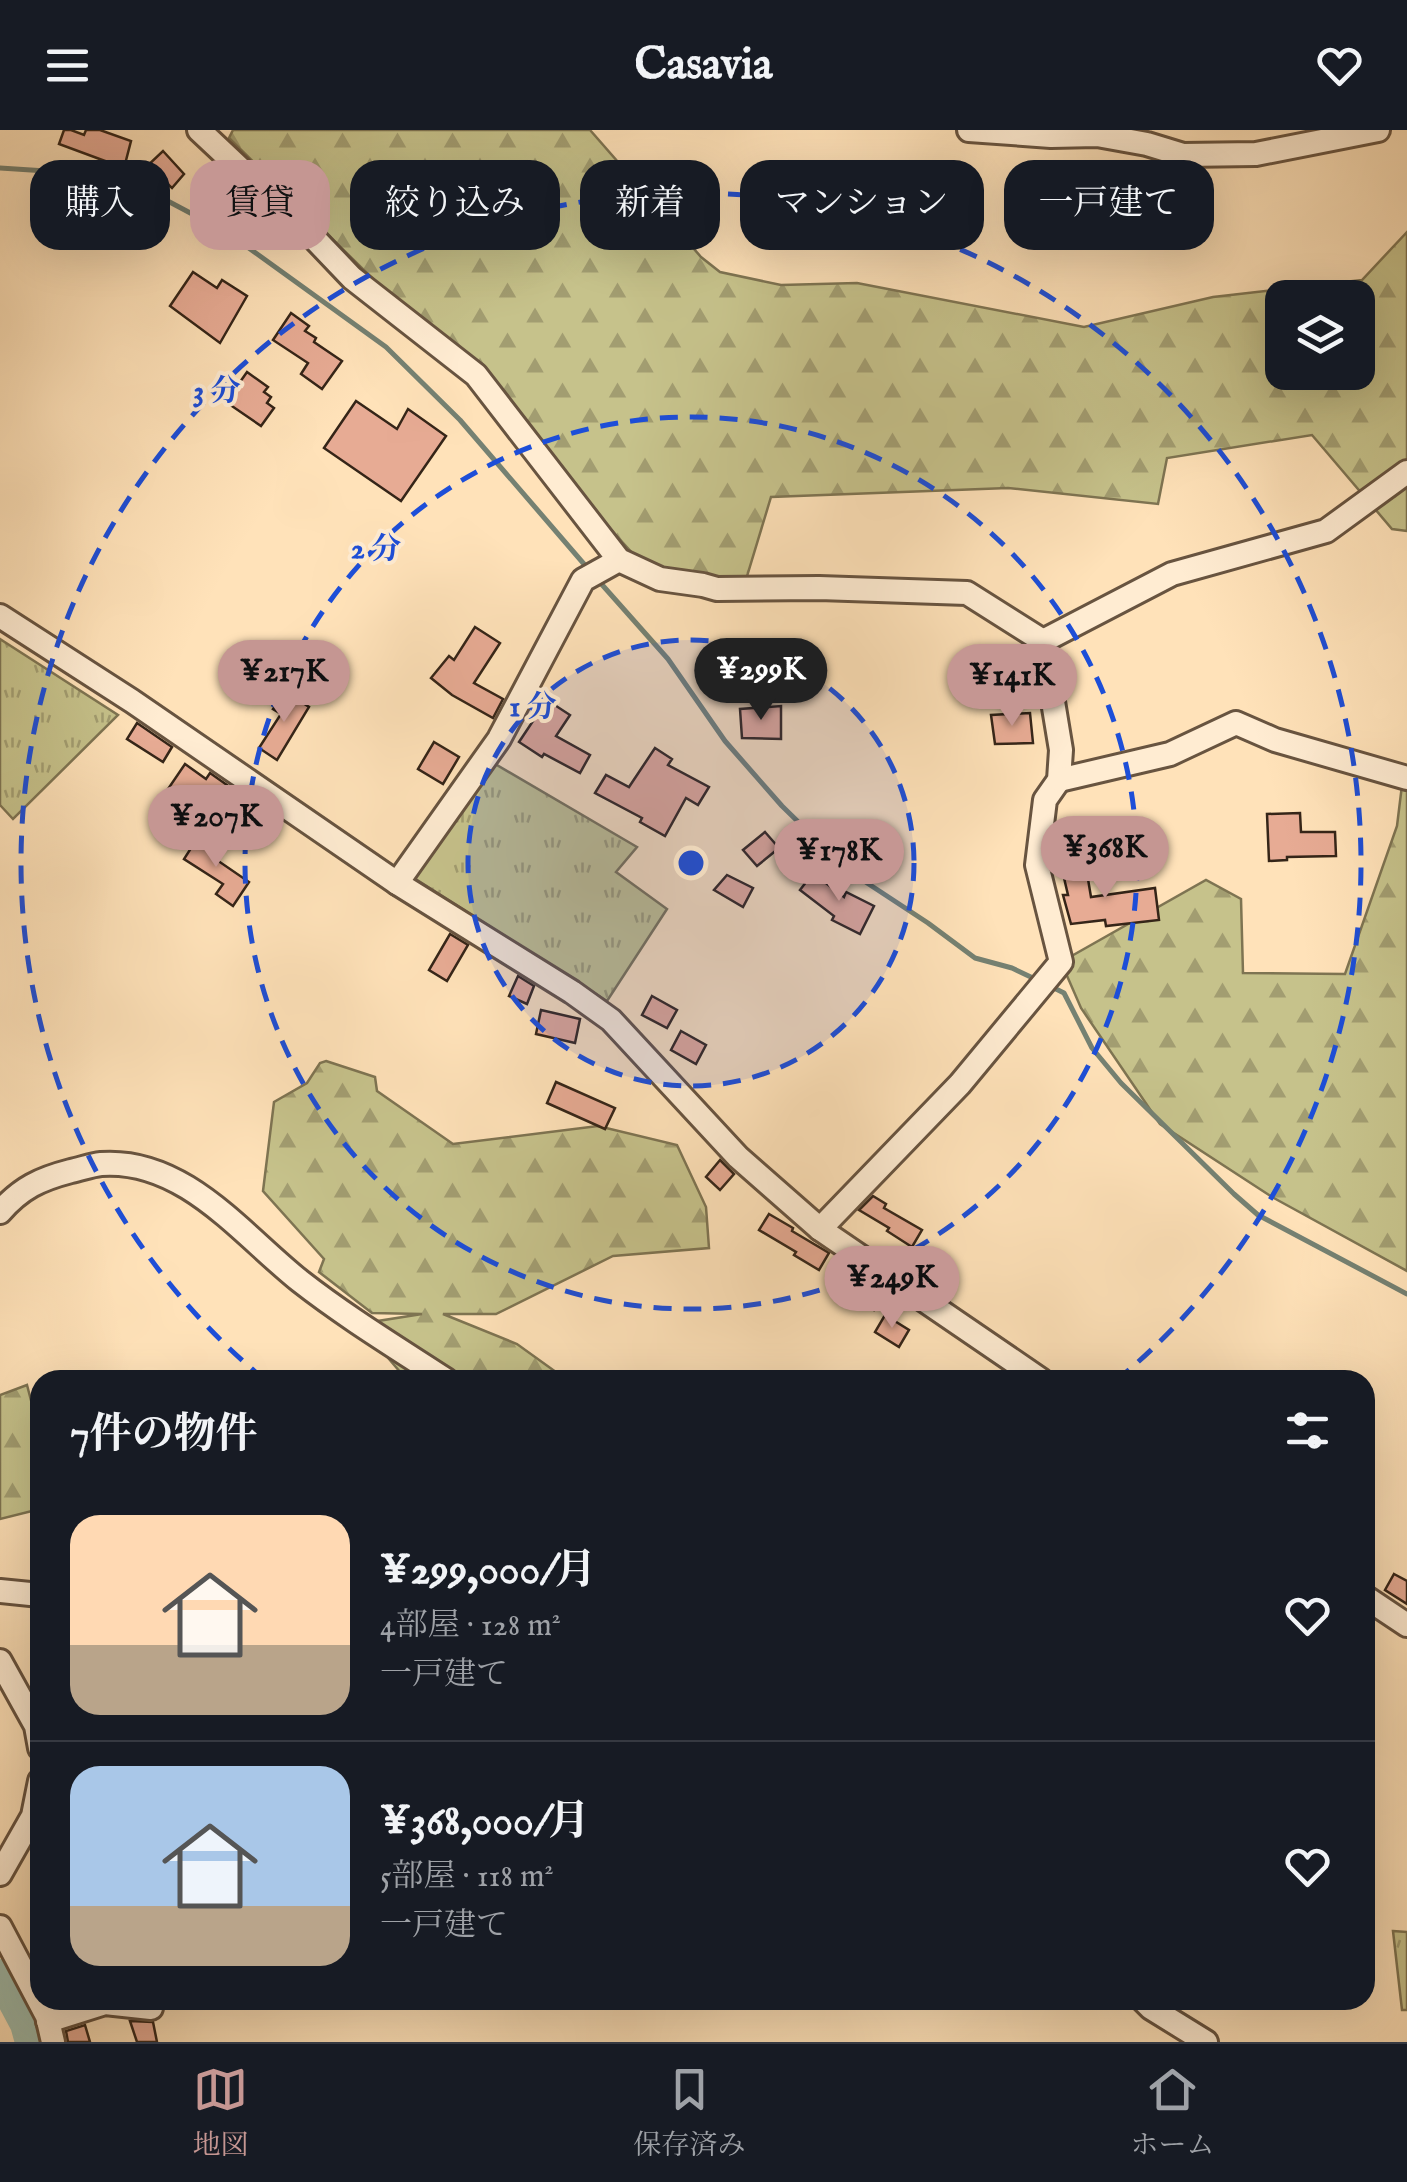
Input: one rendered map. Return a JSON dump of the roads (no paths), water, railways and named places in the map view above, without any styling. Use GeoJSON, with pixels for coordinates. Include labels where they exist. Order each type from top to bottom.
{"type":"FeatureCollection","features":[{"type":"Feature","properties":{"kind":"street"},"geometry":{"type":"LineString","coordinates":[[198,130],[352,278],[476,375],[602,569],[717,589],[966,593],[1044,640]]}},
{"type":"Feature","properties":{"kind":"street"},"geometry":{"type":"LineString","coordinates":[[969,130],[1098,136],[1183,155],[1256,154],[1378,130]]}},
{"type":"Feature","properties":{"kind":"street"},"geometry":{"type":"LineString","coordinates":[[1044,640],[1172,574],[1326,531],[1407,472]]}},
{"type":"Feature","properties":{"kind":"street"},"geometry":{"type":"LineString","coordinates":[[398,882],[498,739],[602,569]]}},
{"type":"Feature","properties":{"kind":"street"},"geometry":{"type":"LineString","coordinates":[[0,616],[611,1020],[738,1156],[820,1229],[1026,1370]]}},
{"type":"Feature","properties":{"kind":"street"},"geometry":{"type":"LineString","coordinates":[[820,1229],[960,1084],[1061,962],[1037,864],[1045,800],[1059,780],[1061,750],[1044,640]]}},
{"type":"Feature","properties":{"kind":"street"},"geometry":{"type":"LineString","coordinates":[[1059,780],[1170,754],[1236,723],[1275,740],[1407,778]]}},
{"type":"Feature","properties":{"kind":"street"},"geometry":{"type":"LineString","coordinates":[[0,1212],[16,1194],[47,1177],[100,1164],[132,1166],[174,1178],[203,1197],[301,1282],[431,1370]]}},
{"type":"Feature","properties":{"kind":"street"},"geometry":{"type":"LineString","coordinates":[[0,1591],[30,1595]]}},
{"type":"Feature","properties":{"kind":"street"},"geometry":{"type":"LineString","coordinates":[[1375,1604],[1407,1625]]}},
{"type":"Feature","properties":{"kind":"street"},"geometry":{"type":"LineString","coordinates":[[0,1662],[30,1715]]}},
{"type":"Feature","properties":{"kind":"street"},"geometry":{"type":"LineString","coordinates":[[0,1874],[30,1821]]}},
{"type":"Feature","properties":{"kind":"street"},"geometry":{"type":"LineString","coordinates":[[0,1927],[30,1989]]}},
{"type":"Feature","properties":{"kind":"street"},"geometry":{"type":"LineString","coordinates":[[51,2032],[92,2010]]}},
{"type":"Feature","properties":{"kind":"street"},"geometry":{"type":"LineString","coordinates":[[1154,2010],[1206,2042]]}},
{"type":"Feature","properties":{"kind":"waterway"},"geometry":{"type":"LineString","coordinates":[[0,168],[77,173],[147,190],[228,233],[386,347],[460,420],[590,571]]}},
{"type":"Feature","properties":{"kind":"waterway"},"geometry":{"type":"LineString","coordinates":[[597,579],[668,659],[725,741],[831,854],[975,958],[1035,979]]}},
{"type":"Feature","properties":{"kind":"waterway"},"geometry":{"type":"LineString","coordinates":[[1050,986],[1064,993],[1092,1048],[1121,1083],[1258,1215],[1407,1294]]}},
{"type":"Feature","properties":{"kind":"waterway"},"geometry":{"type":"LineString","coordinates":[[0,1975],[26,2024],[31,2042]]}}]}
